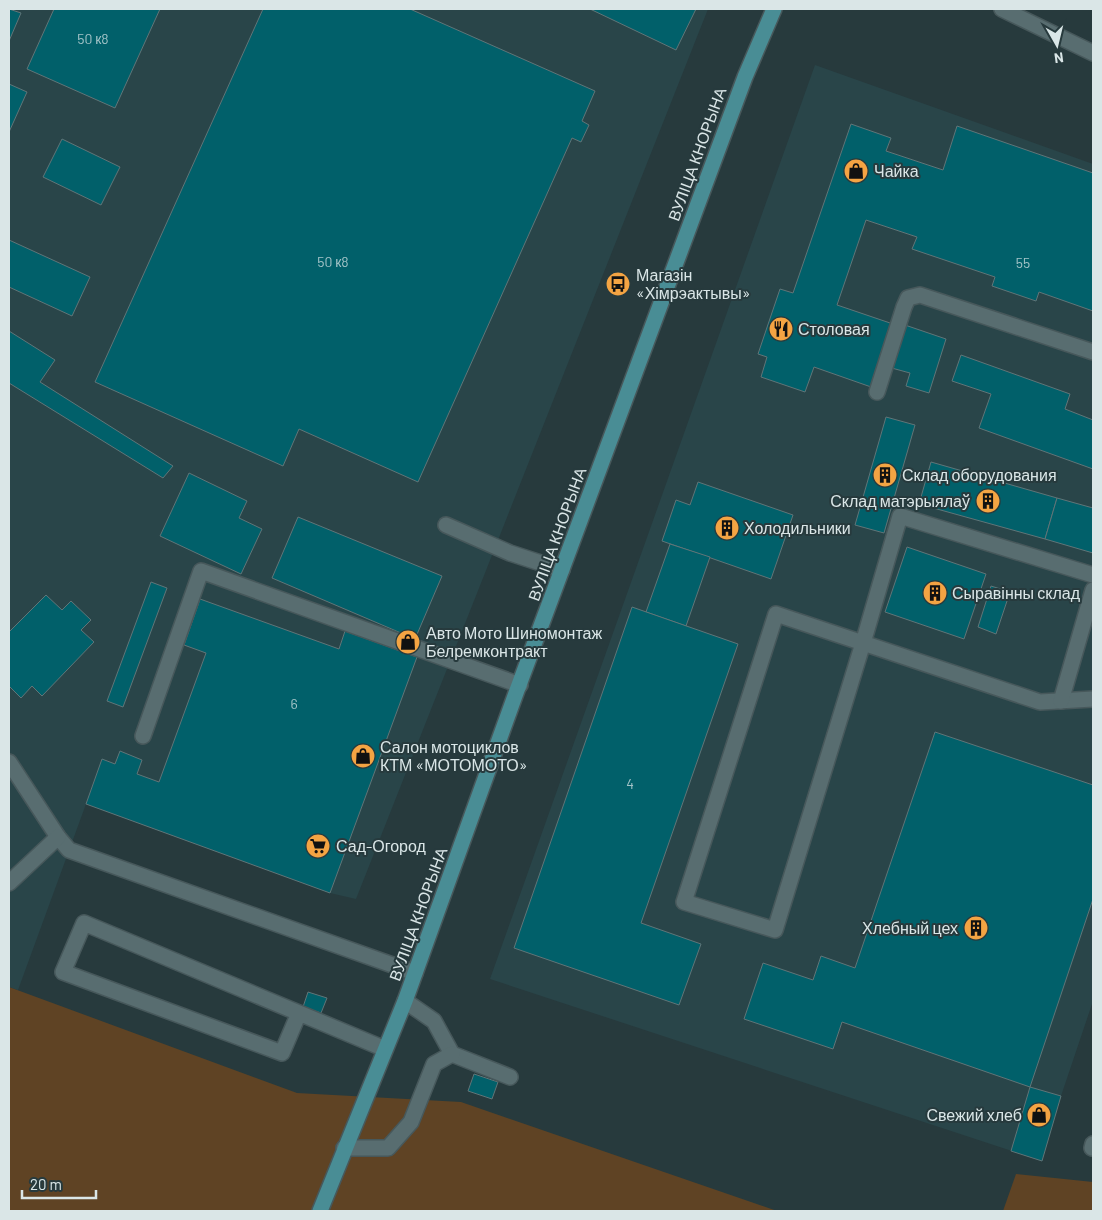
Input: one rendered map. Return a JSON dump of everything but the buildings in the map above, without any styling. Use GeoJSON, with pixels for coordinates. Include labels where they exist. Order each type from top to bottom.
{"type":"FeatureCollection","features":[{"type":"Feature","properties":{"kind":"main road","name":"ВУЛІЦА КНОРЫНА"},"geometry":{"type":"LineString","coordinates":[[320,1211],[405,1001],[745,77],[774,9]]}},
{"type":"Feature","properties":{"kind":"street"},"geometry":{"type":"LineString","coordinates":[[1002,9],[1093,53]]}},
{"type":"Feature","properties":{"kind":"street"},"geometry":{"type":"LineString","coordinates":[[877,392],[904,307],[908,298],[920,295],[1093,352]]}},
{"type":"Feature","properties":{"kind":"street"},"geometry":{"type":"LineString","coordinates":[[1093,575],[900,516],[863,643],[775,930],[684,902],[776,614],[863,643],[1040,702],[1093,699]]}},
{"type":"Feature","properties":{"kind":"street"},"geometry":{"type":"LineString","coordinates":[[446,525],[510,553],[562,570]]}},
{"type":"Feature","properties":{"kind":"street"},"geometry":{"type":"LineString","coordinates":[[143,736],[201,571],[520,685]]}},
{"type":"Feature","properties":{"kind":"street"},"geometry":{"type":"LineString","coordinates":[[1061,701],[1093,590]]}},
{"type":"Feature","properties":{"kind":"street"},"geometry":{"type":"LineString","coordinates":[[9,762],[58,837],[69,850],[415,973]]}},
{"type":"Feature","properties":{"kind":"street"},"geometry":{"type":"LineString","coordinates":[[9,883],[58,837]]}},
{"type":"Feature","properties":{"kind":"street"},"geometry":{"type":"LineString","coordinates":[[299,1013],[282,1052],[63,972],[84,923],[299,1013],[385,1049]]}},
{"type":"Feature","properties":{"kind":"street"},"geometry":{"type":"LineString","coordinates":[[405,1001],[434,1021],[452,1054],[510,1077]]}},
{"type":"Feature","properties":{"kind":"street"},"geometry":{"type":"LineString","coordinates":[[344,1148],[388,1148],[411,1122],[434,1064],[452,1054]]}},
{"type":"Feature","properties":{"kind":"shaded area"},"geometry":{"type":"Polygon","coordinates":[[[9,9],[708,9],[356,899],[330,893],[86,804],[18,990],[9,987],[9,9]]]}},
{"type":"Feature","properties":{"kind":"shaded area"},"geometry":{"type":"Polygon","coordinates":[[[815,65],[1093,164],[1093,1001],[1061,1096],[1042,1161],[490,979],[815,65]]]}},
{"type":"Feature","properties":{"kind":"shaded area"},"geometry":{"type":"Polygon","coordinates":[[[9,987],[297,1093],[461,1102],[777,1211],[9,1211],[9,987]]]}},
{"type":"Feature","properties":{"kind":"shaded area"},"geometry":{"type":"Polygon","coordinates":[[[1016,1174],[1093,1182],[1093,1211],[1003,1211],[1016,1174]]]}},
{"type":"Feature","properties":{"kind":"place","name":"Чайка"},"geometry":{"type":"Point","coordinates":[856,171]}},
{"type":"Feature","properties":{"kind":"place","name":"Магазін «Хімрэактывы»"},"geometry":{"type":"Point","coordinates":[618,284]}},
{"type":"Feature","properties":{"kind":"place","name":"Столовая"},"geometry":{"type":"Point","coordinates":[781,329]}},
{"type":"Feature","properties":{"kind":"place","name":"Склад оборудования"},"geometry":{"type":"Point","coordinates":[885,475]}},
{"type":"Feature","properties":{"kind":"place","name":"Склад матэрыялаў"},"geometry":{"type":"Point","coordinates":[988,501]}},
{"type":"Feature","properties":{"kind":"place","name":"Холодильники"},"geometry":{"type":"Point","coordinates":[727,528]}},
{"type":"Feature","properties":{"kind":"place","name":"Сыравінны склад"},"geometry":{"type":"Point","coordinates":[935,593]}},
{"type":"Feature","properties":{"kind":"place","name":"Авто Мото Шиномонтаж Белремконтракт"},"geometry":{"type":"Point","coordinates":[408,642]}},
{"type":"Feature","properties":{"kind":"place","name":"Салон мотоциклов КТМ «МОТОМОТО»"},"geometry":{"type":"Point","coordinates":[363,756]}},
{"type":"Feature","properties":{"kind":"place","name":"Сад-Огород"},"geometry":{"type":"Point","coordinates":[318,846]}},
{"type":"Feature","properties":{"kind":"place","name":"Хлебный цех"},"geometry":{"type":"Point","coordinates":[976,928]}},
{"type":"Feature","properties":{"kind":"place","name":"Свежий хлеб"},"geometry":{"type":"Point","coordinates":[1039,1115]}}]}
